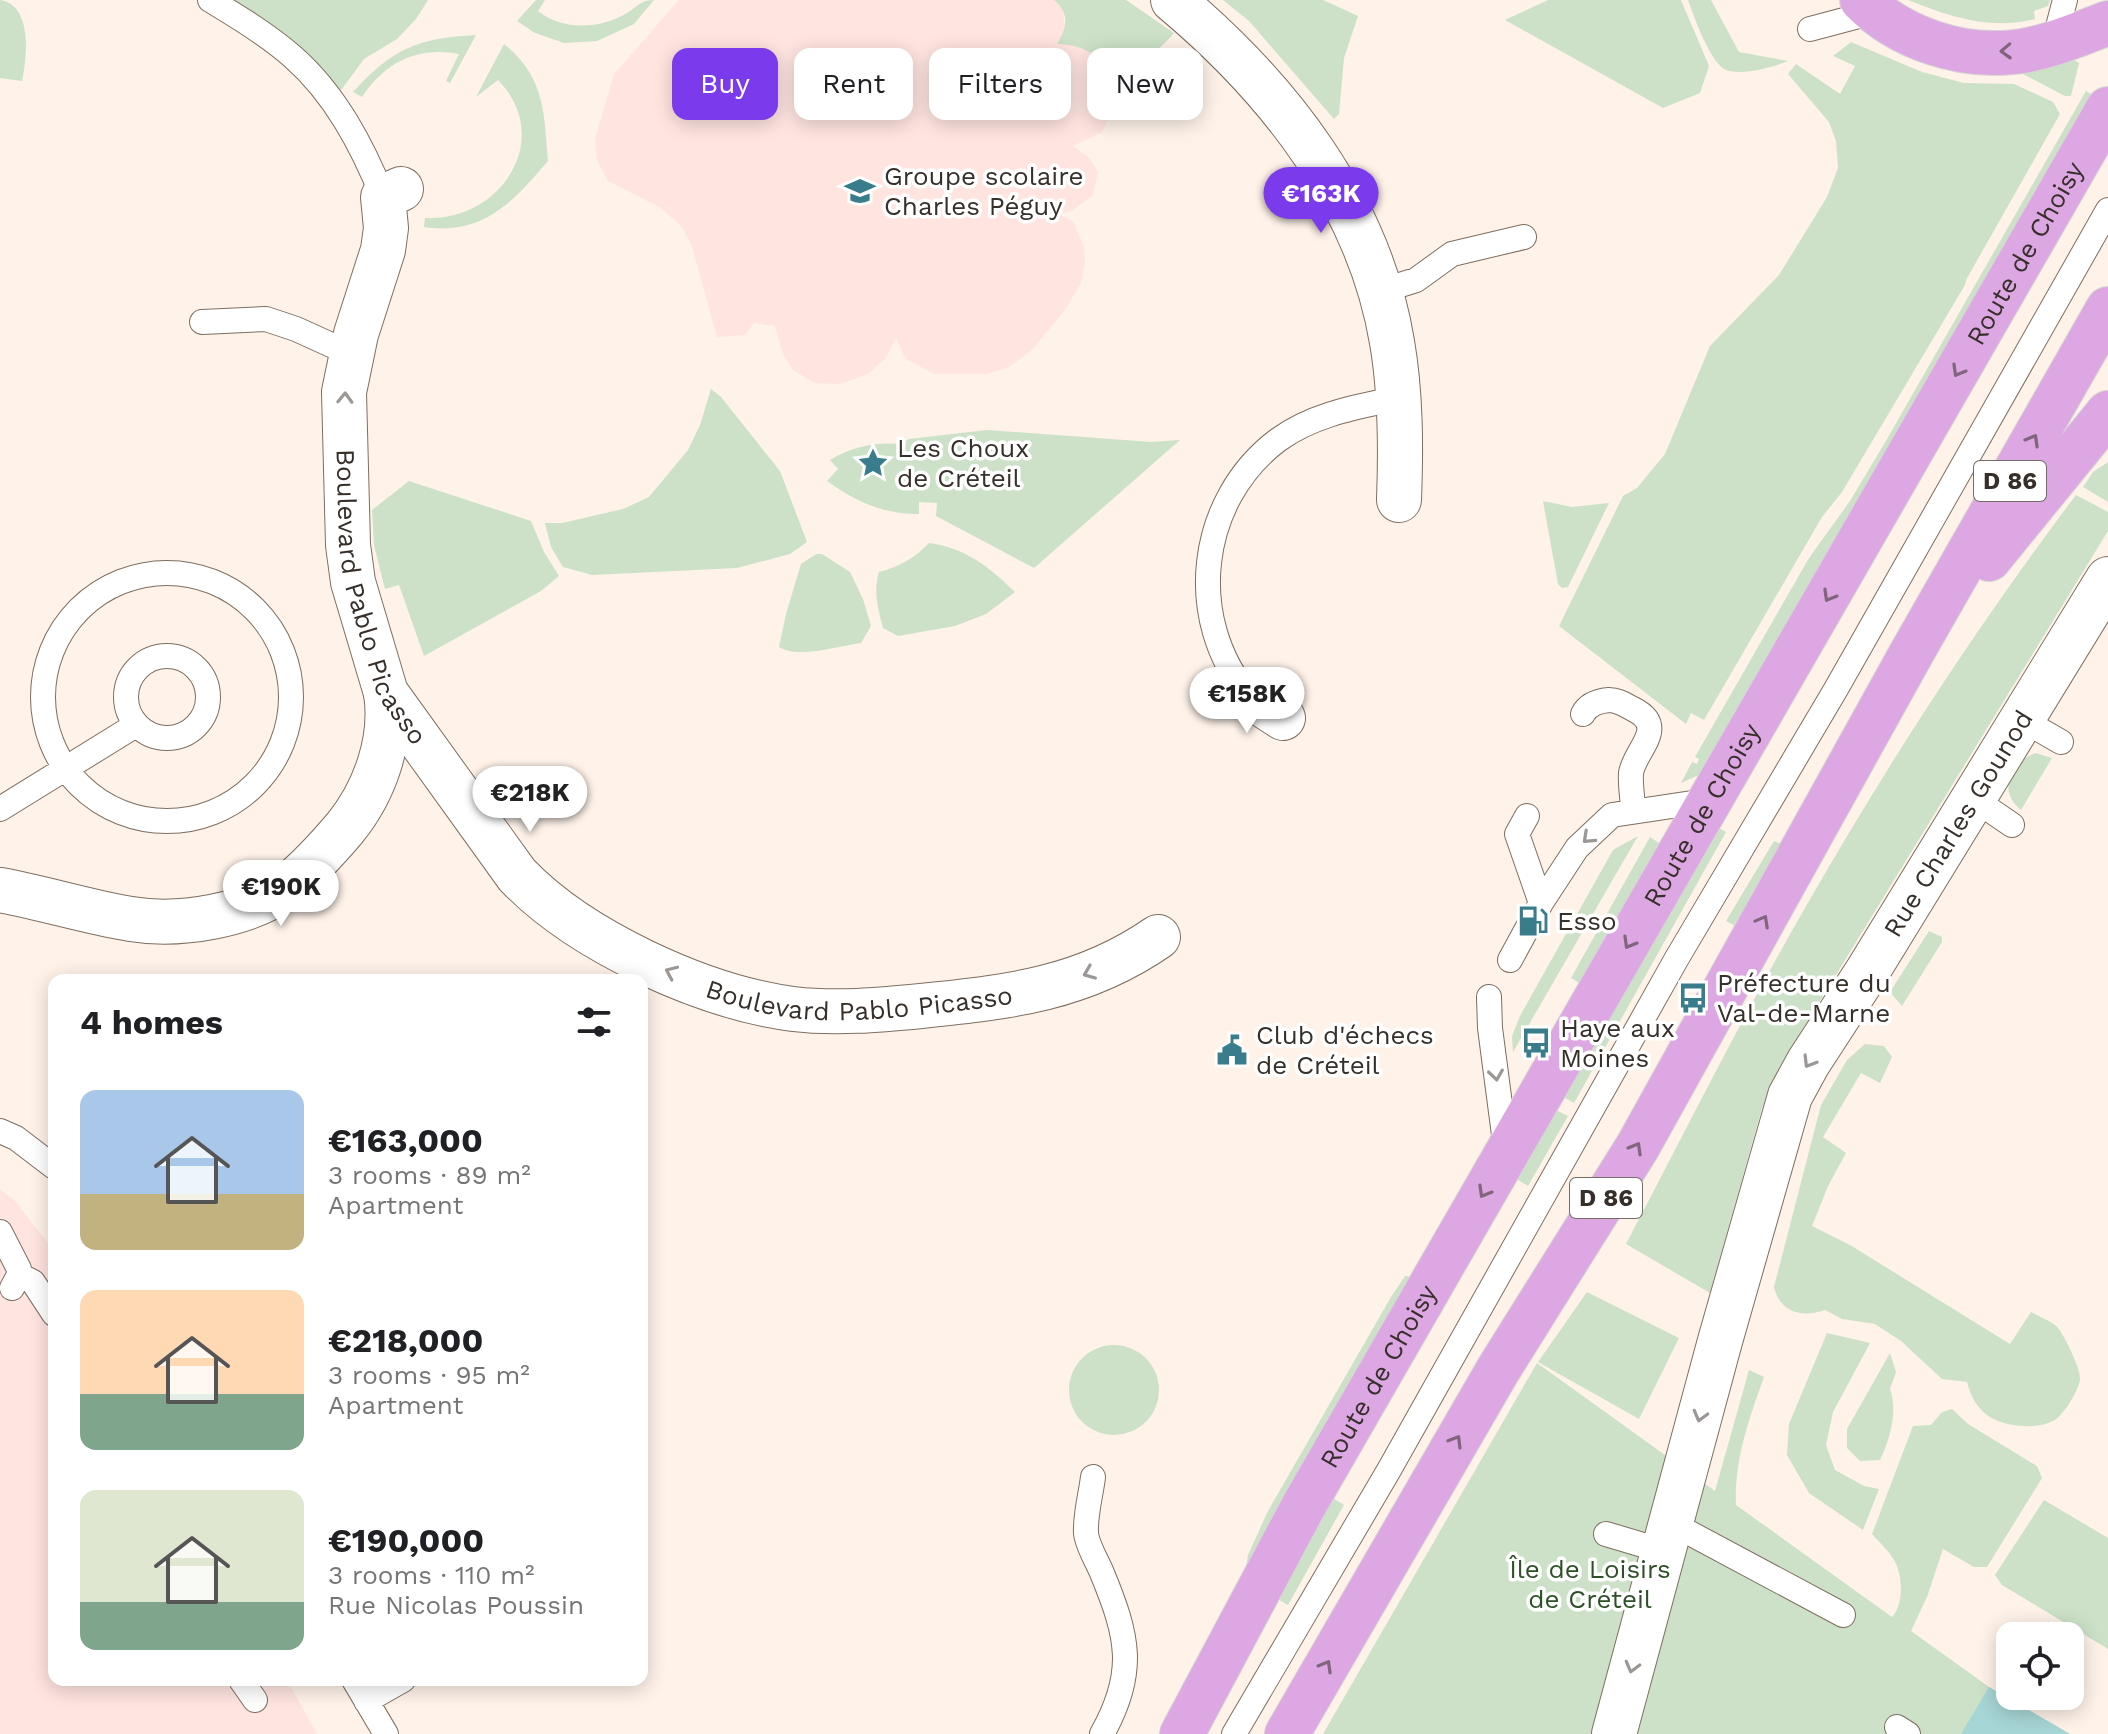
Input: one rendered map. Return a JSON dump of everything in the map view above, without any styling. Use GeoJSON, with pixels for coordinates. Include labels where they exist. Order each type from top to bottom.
{"type":"FeatureCollection","features":[{"type":"Feature","properties":{"kind":"main road"},"geometry":{"type":"LineString","coordinates":[[1868,6],[1927,43],[1970,51],[2014,52],[2108,23]]}},
{"type":"Feature","properties":{"kind":"main road","name":"Route de Choisy"},"geometry":{"type":"LineString","coordinates":[[1182,1734],[1303,1507],[2108,109]]}},
{"type":"Feature","properties":{"kind":"main road","name":"D 86"},"geometry":{"type":"LineString","coordinates":[[1287,1734],[1490,1382],[1632,1157],[1911,654],[2108,309]]}},
{"type":"Feature","properties":{"kind":"main road"},"geometry":{"type":"LineString","coordinates":[[1911,654],[2108,413]]}},
{"type":"Feature","properties":{"kind":"street"},"geometry":{"type":"LineString","coordinates":[[1173,0],[1239,60],[1296,125],[1348,212],[1381,291],[1392,339],[1399,398],[1399,500]]}},
{"type":"Feature","properties":{"kind":"street","name":"Boulevard Pablo Picasso"},"geometry":{"type":"LineString","coordinates":[[392,193],[383,250],[351,354],[344,392],[348,545],[353,582],[386,693],[517,875],[539,898],[575,924],[623,950],[720,993],[794,1009],[875,1010],[1003,998],[1053,987],[1131,956],[1158,937]]}},
{"type":"Feature","properties":{"kind":"street","name":"Rue Charles Gounod"},"geometry":{"type":"LineString","coordinates":[[1614,1734],[1790,1096],[2108,579]]}},
{"type":"Feature","properties":{"kind":"street"},"geometry":{"type":"LineString","coordinates":[[0,890],[132,919],[164,921],[208,918],[248,907],[288,886],[329,847],[368,794],[389,731],[386,693]]}},
{"type":"Feature","properties":{"kind":"lane"},"geometry":{"type":"LineString","coordinates":[[210,0],[294,57],[335,105],[392,193]]}},
{"type":"Feature","properties":{"kind":"lane"},"geometry":{"type":"LineString","coordinates":[[2054,42],[2065,0]]}},
{"type":"Feature","properties":{"kind":"lane"},"geometry":{"type":"LineString","coordinates":[[1810,29],[1868,6]]}},
{"type":"Feature","properties":{"kind":"lane","name":"Route de Choisy"},"geometry":{"type":"LineString","coordinates":[[1234,1734],[1389,1470],[1677,958],[1836,689],[2108,210]]}},
{"type":"Feature","properties":{"kind":"lane"},"geometry":{"type":"LineString","coordinates":[[1381,291],[1416,280],[1452,254],[1524,237]]}},
{"type":"Feature","properties":{"kind":"lane"},"geometry":{"type":"LineString","coordinates":[[202,322],[266,319],[351,354]]}},
{"type":"Feature","properties":{"kind":"lane"},"geometry":{"type":"LineString","coordinates":[[1266,707],[1227,663],[1213,630],[1207,595],[1208,560],[1216,525],[1231,492],[1251,464],[1279,440],[1309,422],[1343,410],[1399,398]]}},
{"type":"Feature","properties":{"kind":"lane"},"geometry":{"type":"LineString","coordinates":[[170,573],[198,577],[224,587],[247,602],[266,622],[280,646],[289,672],[291,700],[288,728],[263,777],[243,796],[219,810],[192,819],[164,821],[137,818],[87,792],[65,767],[45,722],[43,694],[46,667],[56,641],[72,617],[92,599],[116,584],[142,575],[170,573]]}},
{"type":"Feature","properties":{"kind":"lane"},"geometry":{"type":"LineString","coordinates":[[1583,714],[1587,706],[1614,700],[1646,718],[1649,735],[1631,771],[1633,811]]}},
{"type":"Feature","properties":{"kind":"lane"},"geometry":{"type":"LineString","coordinates":[[2021,719],[2061,742]]}},
{"type":"Feature","properties":{"kind":"lane"},"geometry":{"type":"LineString","coordinates":[[0,809],[136,725]]}},
{"type":"Feature","properties":{"kind":"lane"},"geometry":{"type":"LineString","coordinates":[[1974,799],[2012,825]]}},
{"type":"Feature","properties":{"kind":"lane"},"geometry":{"type":"LineString","coordinates":[[1510,960],[1541,903],[1577,848],[1612,815],[1712,800]]}},
{"type":"Feature","properties":{"kind":"lane"},"geometry":{"type":"LineString","coordinates":[[1527,816],[1517,834],[1541,903]]}},
{"type":"Feature","properties":{"kind":"lane"},"geometry":{"type":"LineString","coordinates":[[1489,997],[1490,1028],[1507,1154]]}},
{"type":"Feature","properties":{"kind":"lane"},"geometry":{"type":"LineString","coordinates":[[0,1131],[16,1138],[48,1162]]}},
{"type":"Feature","properties":{"kind":"lane"},"geometry":{"type":"LineString","coordinates":[[0,1232],[16,1262],[16,1282],[33,1282],[48,1305]]}},
{"type":"Feature","properties":{"kind":"lane"},"geometry":{"type":"LineString","coordinates":[[1093,1477],[1086,1534],[1119,1614],[1126,1657],[1126,1673],[1102,1734]]}},
{"type":"Feature","properties":{"kind":"lane"},"geometry":{"type":"LineString","coordinates":[[1606,1534],[1667,1537],[1843,1615]]}},
{"type":"Feature","properties":{"kind":"lane"},"geometry":{"type":"LineString","coordinates":[[360,1690],[386,1734]]}},
{"type":"Feature","properties":{"kind":"shaded area","name":"Groupe scolaire Charles Péguy"},"geometry":{"type":"Polygon","coordinates":[[[679,0],[1054,0],[1063,8],[1065,30],[1087,49],[1087,120],[1108,120],[1102,132],[1073,146],[1089,158],[1098,172],[1092,196],[1072,211],[1058,214],[1073,221],[1084,247],[1081,283],[1064,311],[1032,350],[1009,367],[987,374],[934,374],[906,359],[896,338],[885,359],[868,374],[840,384],[814,383],[792,369],[783,354],[775,326],[754,323],[745,335],[717,337],[692,246],[682,227],[661,208],[608,181],[597,160],[595,139],[614,74],[679,0]]]}},
{"type":"Feature","properties":{"kind":"shaded area"},"geometry":{"type":"Polygon","coordinates":[[[0,1189],[15,1201],[48,1243],[48,1686],[290,1686],[317,1734],[0,1734],[0,1189]]]}},
{"type":"Feature","properties":{"kind":"green space"},"geometry":{"type":"Polygon","coordinates":[[[0,0],[11,4],[23,22],[26,47],[22,81],[0,78],[0,0]]]}},
{"type":"Feature","properties":{"kind":"green space"},"geometry":{"type":"Polygon","coordinates":[[[234,0],[428,0],[416,19],[397,39],[364,59],[339,93],[265,21],[234,0]]]}},
{"type":"Feature","properties":{"kind":"green space"},"geometry":{"type":"Polygon","coordinates":[[[536,0],[545,0],[538,11],[548,17],[582,26],[606,22],[643,2],[654,0],[634,24],[597,41],[564,43],[535,33],[517,21],[536,0]]]}},
{"type":"Feature","properties":{"kind":"green space"},"geometry":{"type":"Polygon","coordinates":[[[1054,0],[1126,0],[1174,33],[1160,48],[1087,48],[1087,51],[1057,44],[1065,21],[1054,0]]]}},
{"type":"Feature","properties":{"kind":"green space"},"geometry":{"type":"Polygon","coordinates":[[[1223,0],[1323,0],[1358,16],[1344,58],[1339,114],[1334,119],[1249,21],[1223,0]]]}},
{"type":"Feature","properties":{"kind":"green space"},"geometry":{"type":"Polygon","coordinates":[[[1548,0],[1681,0],[1709,66],[1700,93],[1663,108],[1505,20],[1548,0]]]}},
{"type":"Feature","properties":{"kind":"green space"},"geometry":{"type":"Polygon","coordinates":[[[1688,0],[1711,0],[1739,52],[1788,61],[1747,72],[1724,69],[1708,47],[1688,0]]]}},
{"type":"Feature","properties":{"kind":"green space"},"geometry":{"type":"Polygon","coordinates":[[[1908,0],[2050,0],[2048,6],[2034,11],[2035,19],[2002,23],[1970,20],[1908,0]]]}},
{"type":"Feature","properties":{"kind":"green space"},"geometry":{"type":"Polygon","coordinates":[[[476,35],[450,83],[446,81],[459,54],[430,52],[404,59],[392,66],[362,97],[353,92],[381,65],[408,48],[438,39],[476,35]]]}},
{"type":"Feature","properties":{"kind":"green space"},"geometry":{"type":"Polygon","coordinates":[[[1851,42],[1922,72],[1964,83],[2014,84],[2053,102],[2060,114],[1965,285],[1842,492],[1822,517],[1704,720],[1691,713],[1686,724],[1559,626],[1623,496],[1637,488],[1665,454],[1710,346],[1779,275],[1827,197],[1838,168],[1836,141],[1829,122],[1788,74],[1796,64],[1840,94],[1855,66],[1833,56],[1851,42]]]}},
{"type":"Feature","properties":{"kind":"green space"},"geometry":{"type":"Polygon","coordinates":[[[504,44],[528,69],[535,83],[543,112],[548,161],[509,202],[480,221],[445,228],[424,227],[425,218],[452,216],[476,206],[497,191],[511,172],[520,150],[521,127],[514,103],[498,80],[476,97],[504,44]]]}},
{"type":"Feature","properties":{"kind":"green space"},"geometry":{"type":"Polygon","coordinates":[[[2074,60],[2079,63],[2071,96],[2065,96],[2021,73],[2050,68],[2074,60]]]}},
{"type":"Feature","properties":{"kind":"green space"},"geometry":{"type":"Polygon","coordinates":[[[2086,91],[2096,97],[1708,771],[1681,783],[1692,762],[1697,764],[1699,759],[1695,757],[1809,558],[1850,501],[1887,439],[2086,91]]]}},
{"type":"Feature","properties":{"kind":"green space"},"geometry":{"type":"Polygon","coordinates":[[[711,389],[721,397],[780,471],[807,542],[790,554],[737,568],[592,575],[563,567],[551,547],[545,523],[562,523],[623,509],[649,497],[688,450],[700,425],[711,389]]]}},
{"type":"Feature","properties":{"kind":"green space"},"geometry":{"type":"Polygon","coordinates":[[[987,430],[1151,442],[1180,440],[1034,568],[936,516],[937,503],[919,502],[919,514],[893,512],[860,501],[827,481],[838,469],[830,460],[857,448],[876,444],[906,444],[905,441],[909,439],[987,430]]]}},
{"type":"Feature","properties":{"kind":"green space"},"geometry":{"type":"Polygon","coordinates":[[[2108,462],[2108,502],[2083,487],[2093,472],[2108,462]]]}},
{"type":"Feature","properties":{"kind":"green space"},"geometry":{"type":"Polygon","coordinates":[[[409,481],[531,521],[544,552],[559,576],[541,591],[424,656],[399,585],[385,589],[374,545],[372,510],[409,481]]]}},
{"type":"Feature","properties":{"kind":"green space"},"geometry":{"type":"Polygon","coordinates":[[[2076,495],[2108,512],[2108,531],[1788,1053],[1762,1108],[1710,1293],[1626,1244],[1761,986],[1840,848],[1970,643],[2076,495]]]}},
{"type":"Feature","properties":{"kind":"green space"},"geometry":{"type":"Polygon","coordinates":[[[1543,501],[1572,507],[1609,503],[1568,587],[1562,588],[1558,584],[1543,501]]]}},
{"type":"Feature","properties":{"kind":"green space"},"geometry":{"type":"Polygon","coordinates":[[[929,543],[966,554],[996,574],[1015,592],[986,614],[955,626],[898,636],[883,628],[876,593],[879,572],[906,561],[929,543]]]}},
{"type":"Feature","properties":{"kind":"green space"},"geometry":{"type":"Polygon","coordinates":[[[816,554],[822,554],[850,572],[871,626],[861,643],[807,652],[787,650],[779,647],[801,564],[816,554]]]}},
{"type":"Feature","properties":{"kind":"green space"},"geometry":{"type":"Polygon","coordinates":[[[2036,753],[2052,758],[2021,810],[2010,795],[2010,778],[2019,763],[2036,753]]]}},
{"type":"Feature","properties":{"kind":"green space"},"geometry":{"type":"Polygon","coordinates":[[[1715,826],[1726,832],[1574,1103],[1560,1095],[1715,826]]]}},
{"type":"Feature","properties":{"kind":"green space"},"geometry":{"type":"Polygon","coordinates":[[[1638,836],[1513,1052],[1512,1036],[1520,1016],[1613,850],[1638,836]]]}},
{"type":"Feature","properties":{"kind":"green space"},"geometry":{"type":"Polygon","coordinates":[[[1650,837],[1662,845],[1581,984],[1571,978],[1650,837]]]}},
{"type":"Feature","properties":{"kind":"green space"},"geometry":{"type":"Polygon","coordinates":[[[1774,841],[1787,846],[1741,929],[1726,921],[1774,841]]]}},
{"type":"Feature","properties":{"kind":"green space"},"geometry":{"type":"Polygon","coordinates":[[[1929,931],[1942,937],[1942,942],[1902,1006],[1890,992],[1929,931]]]}},
{"type":"Feature","properties":{"kind":"green space"},"geometry":{"type":"Polygon","coordinates":[[[1865,1044],[1884,1046],[1892,1057],[1880,1083],[1861,1073],[1823,1137],[1846,1153],[1812,1226],[1850,1245],[2010,1344],[2031,1312],[2049,1321],[2061,1332],[2072,1352],[2080,1379],[2063,1413],[2055,1420],[2029,1426],[1995,1420],[1975,1402],[1967,1382],[1942,1379],[1901,1341],[1875,1324],[1842,1319],[1825,1310],[1809,1313],[1794,1311],[1781,1303],[1777,1296],[1774,1287],[1821,1105],[1847,1060],[1865,1044]]]}},
{"type":"Feature","properties":{"kind":"green space"},"geometry":{"type":"Polygon","coordinates":[[[1552,1108],[1568,1116],[1528,1186],[1513,1177],[1552,1108]]]}},
{"type":"Feature","properties":{"kind":"green space"},"geometry":{"type":"Polygon","coordinates":[[[1405,1276],[1412,1277],[1245,1575],[1248,1555],[1268,1511],[1405,1276]]]}},
{"type":"Feature","properties":{"kind":"green space"},"geometry":{"type":"Polygon","coordinates":[[[1587,1292],[1679,1338],[1639,1419],[1538,1362],[1587,1292]]]}},
{"type":"Feature","properties":{"kind":"green space"},"geometry":{"type":"Polygon","coordinates":[[[1827,1333],[1870,1343],[1833,1412],[1826,1445],[1835,1470],[1864,1486],[1879,1489],[1863,1530],[1809,1493],[1787,1455],[1789,1424],[1827,1333]]]}},
{"type":"Feature","properties":{"kind":"green space"},"geometry":{"type":"Polygon","coordinates":[[[1114,1345],[1131,1348],[1146,1358],[1156,1373],[1159,1390],[1156,1407],[1146,1422],[1131,1432],[1114,1435],[1097,1432],[1082,1422],[1072,1407],[1069,1390],[1072,1373],[1082,1358],[1097,1348],[1114,1345]]]}},
{"type":"Feature","properties":{"kind":"green space"},"geometry":{"type":"Polygon","coordinates":[[[1890,1353],[1896,1372],[1890,1389],[1893,1416],[1890,1434],[1880,1460],[1860,1461],[1847,1448],[1847,1429],[1890,1353]]]}},
{"type":"Feature","properties":{"kind":"green space","name":"Île de Loisirs de Créteil"},"geometry":{"type":"Polygon","coordinates":[[[1537,1363],[1715,1491],[1749,1370],[1764,1377],[1740,1456],[1736,1505],[1892,1617],[1899,1605],[1899,1573],[1892,1556],[1872,1534],[1913,1426],[1931,1425],[1942,1412],[1952,1409],[1968,1424],[2037,1466],[2042,1478],[1987,1567],[1974,1567],[1943,1549],[1927,1597],[1911,1631],[1996,1691],[1996,1710],[2029,1710],[2070,1734],[1323,1734],[1537,1363]]]}},
{"type":"Feature","properties":{"kind":"green space"},"geometry":{"type":"Polygon","coordinates":[[[1331,1497],[1344,1505],[1288,1605],[1276,1598],[1331,1497]]]}},
{"type":"Feature","properties":{"kind":"green space"},"geometry":{"type":"Polygon","coordinates":[[[2044,1500],[2108,1538],[2108,1649],[2084,1635],[2084,1622],[2063,1622],[2002,1585],[1995,1575],[2044,1500]]]}},
{"type":"Feature","properties":{"kind":"water"},"geometry":{"type":"Polygon","coordinates":[[[1989,1687],[1996,1691],[1996,1710],[2029,1710],[2070,1734],[1961,1734],[1989,1687]]]}},
{"type":"Feature","properties":{"kind":"place","name":"Groupe scolaire Charles Péguy"},"geometry":{"type":"Point","coordinates":[860,191]}},
{"type":"Feature","properties":{"kind":"place","name":"Les Choux de Créteil"},"geometry":{"type":"Point","coordinates":[873,463]}},
{"type":"Feature","properties":{"kind":"place","name":"Esso"},"geometry":{"type":"Point","coordinates":[1533,921]}},
{"type":"Feature","properties":{"kind":"place","name":"Préfecture du Val-de-Marne"},"geometry":{"type":"Point","coordinates":[1693,998]}},
{"type":"Feature","properties":{"kind":"place","name":"Haye aux Moines"},"geometry":{"type":"Point","coordinates":[1536,1043]}},
{"type":"Feature","properties":{"kind":"place","name":"Club d'échecs de Créteil"},"geometry":{"type":"Point","coordinates":[1232,1050]}}]}
